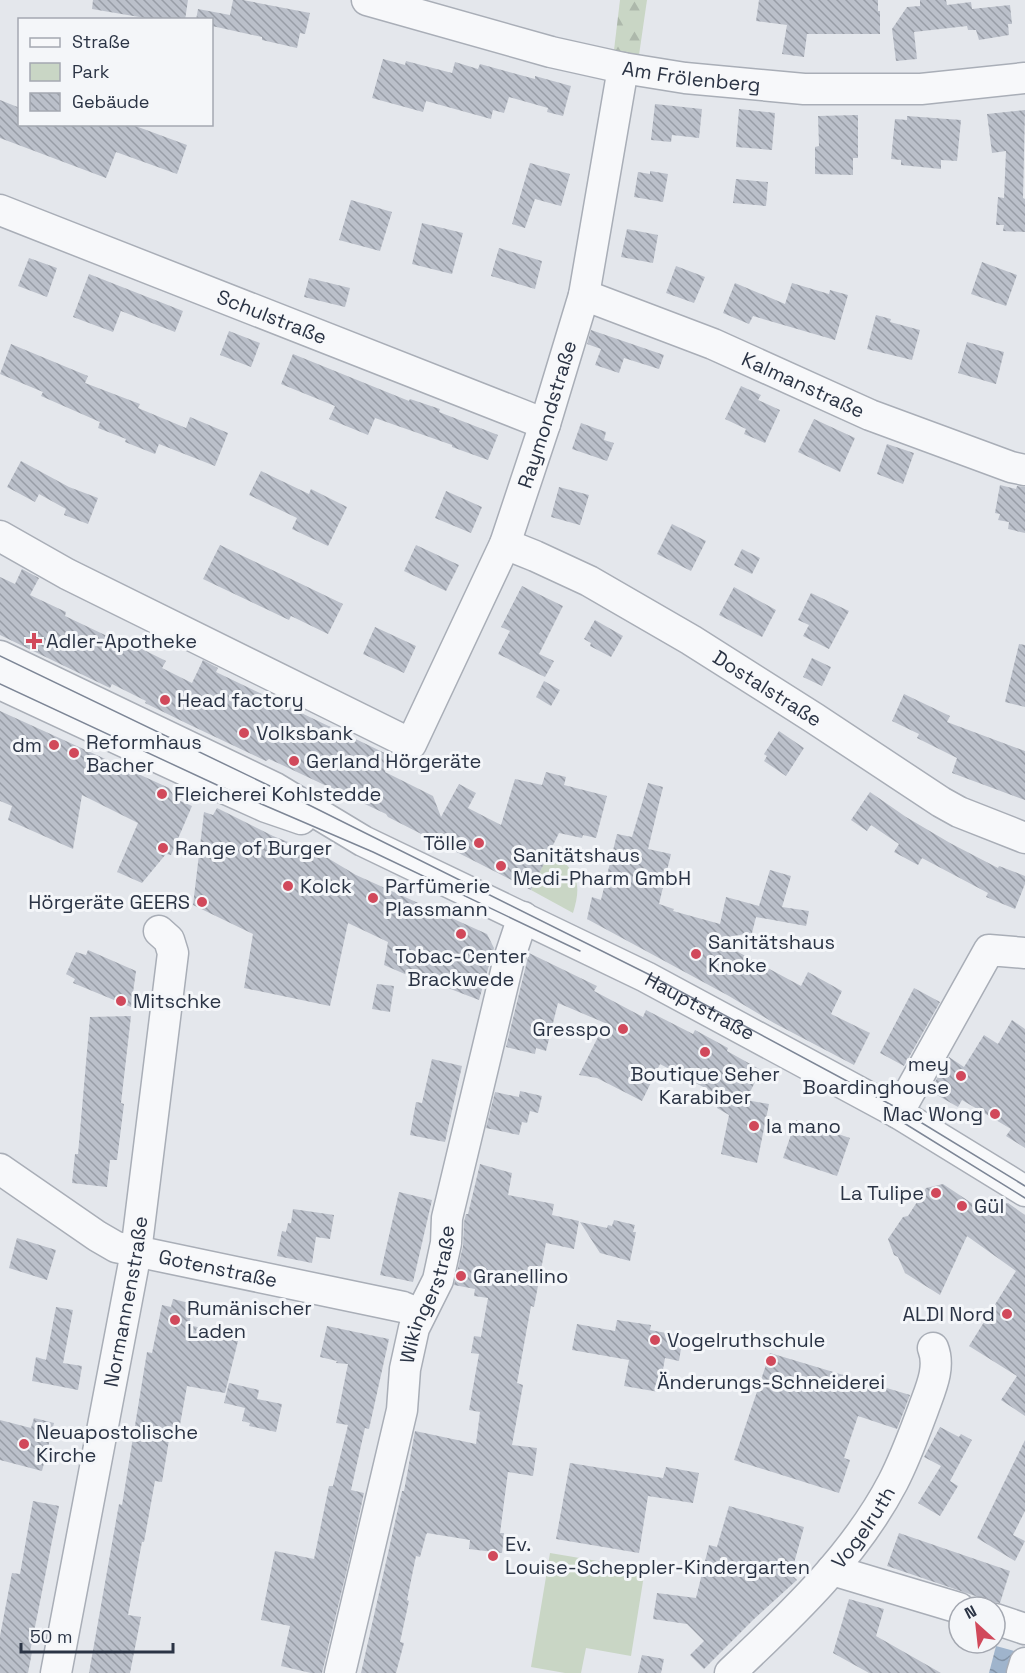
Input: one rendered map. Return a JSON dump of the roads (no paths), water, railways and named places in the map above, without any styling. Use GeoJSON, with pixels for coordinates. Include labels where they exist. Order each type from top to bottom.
{"type":"FeatureCollection","features":[{"type":"Feature","properties":{"kind":"street","name":"Am Frölenberg"},"geometry":{"type":"LineString","coordinates":[[367,0],[551,52],[623,68],[685,78],[804,89],[921,88],[1025,78]]}},
{"type":"Feature","properties":{"kind":"street","name":"Raymondstraße"},"geometry":{"type":"LineString","coordinates":[[0,536],[67,574],[411,744],[505,544],[545,424],[584,295],[623,68]]}},
{"type":"Feature","properties":{"kind":"street","name":"Schulstraße"},"geometry":{"type":"LineString","coordinates":[[0,210],[545,424]]}},
{"type":"Feature","properties":{"kind":"street","name":"Kalmanstraße"},"geometry":{"type":"LineString","coordinates":[[584,295],[714,344],[870,414],[1011,467],[1025,470]]}},
{"type":"Feature","properties":{"kind":"street","name":"Dostalstraße"},"geometry":{"type":"LineString","coordinates":[[505,544],[589,580],[691,640],[941,802],[959,812],[1025,838]]}},
{"type":"Feature","properties":{"kind":"street","name":"Hauptstraße"},"geometry":{"type":"LineString","coordinates":[[0,656],[275,788],[363,841],[646,977],[898,1113],[1025,1191]]}},
{"type":"Feature","properties":{"kind":"street","name":"Hauptstraße"},"geometry":{"type":"LineString","coordinates":[[0,684],[266,807],[363,841]]}},
{"type":"Feature","properties":{"kind":"street","name":"Wikingerstraße"},"geometry":{"type":"LineString","coordinates":[[340,1673],[402,1410],[406,1360],[414,1328],[438,1280],[452,1196],[509,959],[523,917]]}},
{"type":"Feature","properties":{"kind":"street","name":"Normannenstraße"},"geometry":{"type":"LineString","coordinates":[[56,1673],[136,1252],[173,953],[169,940],[159,931]]}},
{"type":"Feature","properties":{"kind":"street"},"geometry":{"type":"LineString","coordinates":[[898,1113],[989,950],[1024,951]]}},
{"type":"Feature","properties":{"kind":"street","name":"Gotenstraße"},"geometry":{"type":"LineString","coordinates":[[0,1169],[97,1236],[116,1246],[403,1307],[420,1314]]}},
{"type":"Feature","properties":{"kind":"street","name":"Vogelruth"},"geometry":{"type":"LineString","coordinates":[[730,1673],[804,1601],[832,1570],[892,1484],[926,1403],[936,1370],[937,1358],[933,1348]]}},
{"type":"Feature","properties":{"kind":"street"},"geometry":{"type":"LineString","coordinates":[[832,1570],[947,1604]]}},
{"type":"Feature","properties":{"kind":"street"},"geometry":{"type":"LineString","coordinates":[[1007,1623],[1025,1629]]}},
{"type":"Feature","properties":{"kind":"street"},"geometry":{"type":"LineString","coordinates":[[1022,1673],[1025,1663]]}},
{"type":"Feature","properties":{"kind":"water"},"geometry":{"type":"Polygon","coordinates":[[[1007,1649],[1018,1652],[1013,1673],[989,1673],[994,1655],[1007,1655],[1007,1649]]]}},
{"type":"Feature","properties":{"kind":"tram line"},"geometry":{"type":"LineString","coordinates":[[0,656],[297,799],[648,974],[899,1109],[1025,1186]]}},
{"type":"Feature","properties":{"kind":"tram line"},"geometry":{"type":"LineString","coordinates":[[0,684],[217,785],[373,852],[580,951]]}},
{"type":"Feature","properties":{"kind":"tram line"},"geometry":{"type":"LineString","coordinates":[[891,1115],[1025,1198]]}},
{"type":"Feature","properties":{"kind":"place","name":"Adler-Apotheke"},"geometry":{"type":"Point","coordinates":[34,641]}},
{"type":"Feature","properties":{"kind":"place","name":"Head factory"},"geometry":{"type":"Point","coordinates":[165,700]}},
{"type":"Feature","properties":{"kind":"place","name":"Volksbank"},"geometry":{"type":"Point","coordinates":[244,733]}},
{"type":"Feature","properties":{"kind":"place","name":"dm"},"geometry":{"type":"Point","coordinates":[54,745]}},
{"type":"Feature","properties":{"kind":"place","name":"Reformhaus Bacher"},"geometry":{"type":"Point","coordinates":[74,753]}},
{"type":"Feature","properties":{"kind":"place","name":"Gerland Hörgeräte"},"geometry":{"type":"Point","coordinates":[294,761]}},
{"type":"Feature","properties":{"kind":"place","name":"Fleicherei Kohlstedde"},"geometry":{"type":"Point","coordinates":[162,794]}},
{"type":"Feature","properties":{"kind":"place","name":"Tölle"},"geometry":{"type":"Point","coordinates":[479,843]}},
{"type":"Feature","properties":{"kind":"place","name":"Range of Burger"},"geometry":{"type":"Point","coordinates":[163,848]}},
{"type":"Feature","properties":{"kind":"place","name":"Sanitätshaus Medi-Pharm GmbH"},"geometry":{"type":"Point","coordinates":[501,866]}},
{"type":"Feature","properties":{"kind":"place","name":"Kolck"},"geometry":{"type":"Point","coordinates":[288,886]}},
{"type":"Feature","properties":{"kind":"place","name":"Parfümerie Plassmann"},"geometry":{"type":"Point","coordinates":[373,898]}},
{"type":"Feature","properties":{"kind":"place","name":"Hörgeräte GEERS"},"geometry":{"type":"Point","coordinates":[202,902]}},
{"type":"Feature","properties":{"kind":"place","name":"Tobac-Center Brackwede"},"geometry":{"type":"Point","coordinates":[461,934]}},
{"type":"Feature","properties":{"kind":"place","name":"Sanitätshaus Knoke"},"geometry":{"type":"Point","coordinates":[696,954]}},
{"type":"Feature","properties":{"kind":"place","name":"Mitschke"},"geometry":{"type":"Point","coordinates":[121,1001]}},
{"type":"Feature","properties":{"kind":"place","name":"Gresspo"},"geometry":{"type":"Point","coordinates":[623,1029]}},
{"type":"Feature","properties":{"kind":"place","name":"Boutique Seher Karabiber"},"geometry":{"type":"Point","coordinates":[705,1052]}},
{"type":"Feature","properties":{"kind":"place","name":"mey Boardinghouse"},"geometry":{"type":"Point","coordinates":[961,1076]}},
{"type":"Feature","properties":{"kind":"place","name":"Mac Wong"},"geometry":{"type":"Point","coordinates":[995,1114]}},
{"type":"Feature","properties":{"kind":"place","name":"la mano"},"geometry":{"type":"Point","coordinates":[754,1126]}},
{"type":"Feature","properties":{"kind":"place","name":"La Tulipe"},"geometry":{"type":"Point","coordinates":[936,1193]}},
{"type":"Feature","properties":{"kind":"place","name":"Gül"},"geometry":{"type":"Point","coordinates":[962,1206]}},
{"type":"Feature","properties":{"kind":"place","name":"Granellino"},"geometry":{"type":"Point","coordinates":[461,1276]}},
{"type":"Feature","properties":{"kind":"place","name":"ALDI Nord"},"geometry":{"type":"Point","coordinates":[1007,1314]}},
{"type":"Feature","properties":{"kind":"place","name":"Rumänischer Laden"},"geometry":{"type":"Point","coordinates":[175,1320]}},
{"type":"Feature","properties":{"kind":"place","name":"Vogelruthschule"},"geometry":{"type":"Point","coordinates":[655,1340]}},
{"type":"Feature","properties":{"kind":"place","name":"Änderungs-Schneiderei"},"geometry":{"type":"Point","coordinates":[771,1361]}},
{"type":"Feature","properties":{"kind":"place","name":"Neuapostolische Kirche"},"geometry":{"type":"Point","coordinates":[24,1444]}},
{"type":"Feature","properties":{"kind":"place","name":"Ev. Louise-Scheppler-Kindergarten"},"geometry":{"type":"Point","coordinates":[493,1556]}}]}
